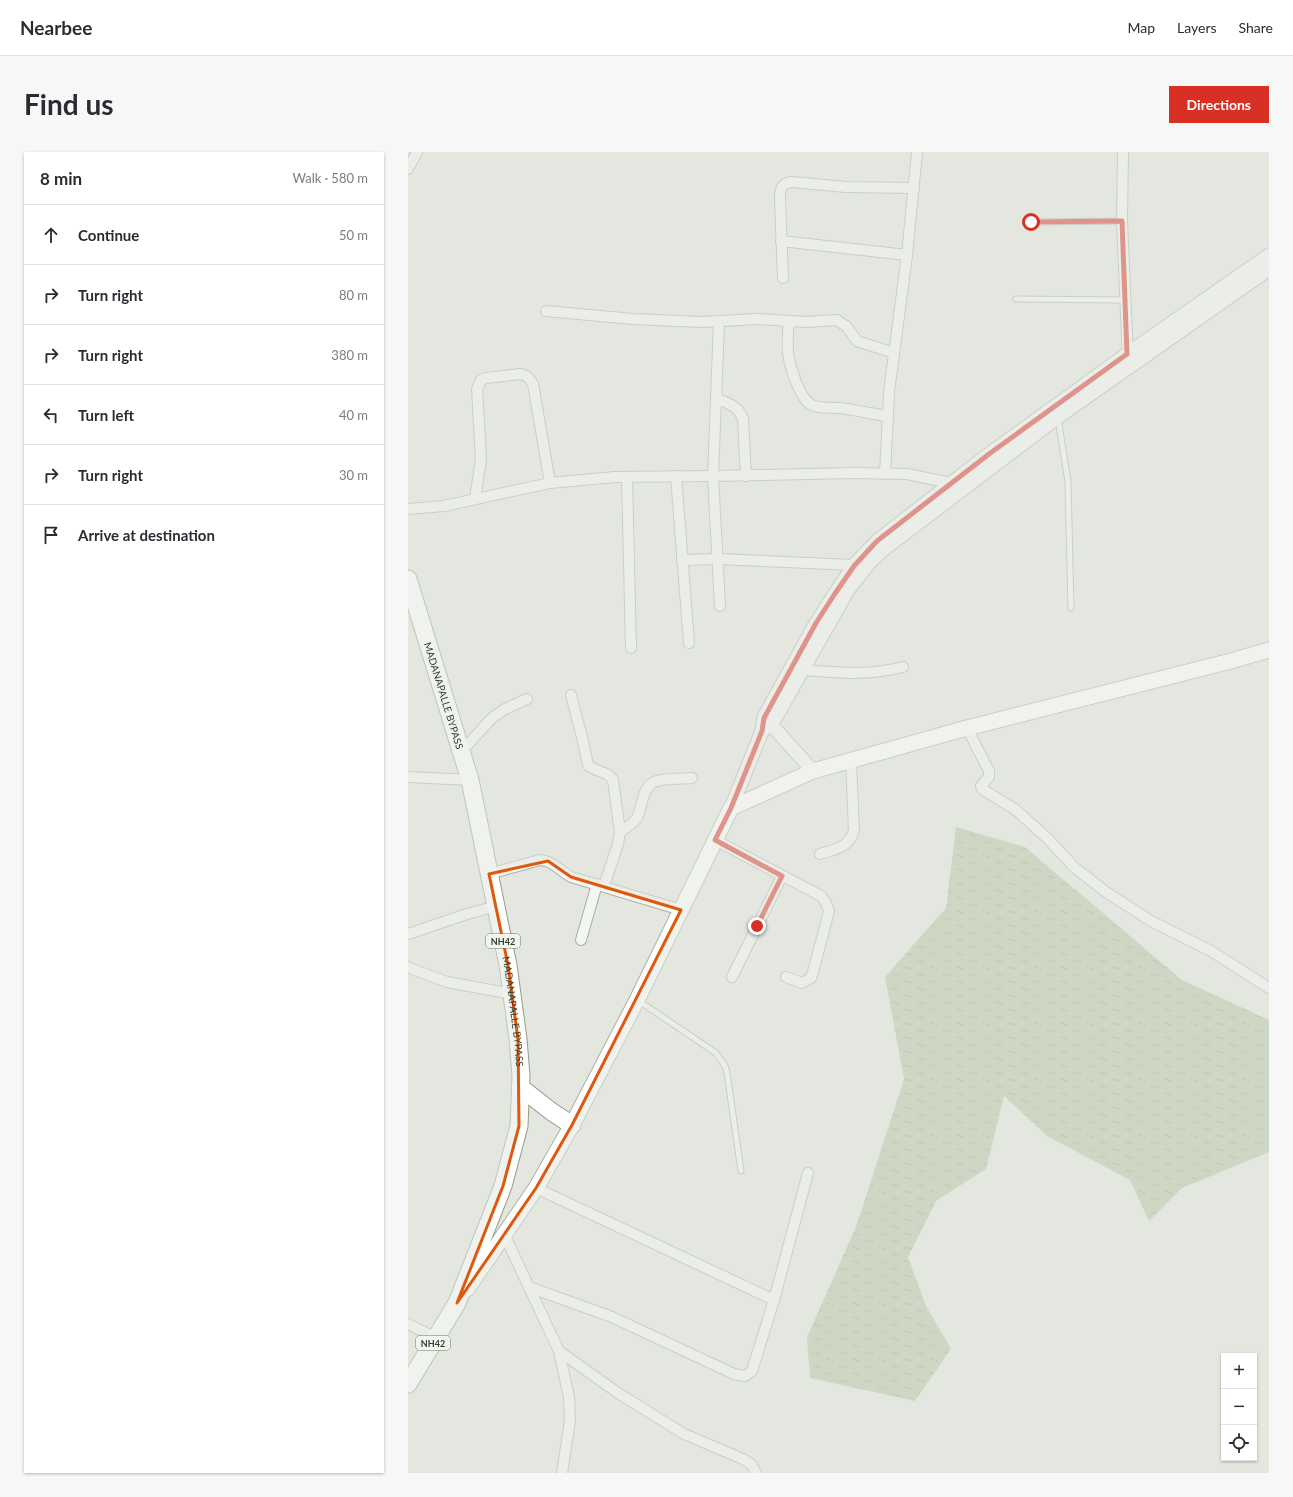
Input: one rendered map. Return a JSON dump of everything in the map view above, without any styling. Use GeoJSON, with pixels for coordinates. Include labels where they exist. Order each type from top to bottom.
{"type":"FeatureCollection","features":[{"type":"Feature","properties":{"kind":"highway","name":"MADANAPALLE BYPASS"},"geometry":{"type":"LineString","coordinates":[[409,587],[413,614],[470,780],[508,965],[518,1039],[520,1087],[519,1126],[503,1186],[457,1303]]}},
{"type":"Feature","properties":{"kind":"highway"},"geometry":{"type":"LineString","coordinates":[[520,1087],[552,1112],[572,1125]]}},
{"type":"Feature","properties":{"kind":"highway","name":"NH42"},"geometry":{"type":"LineString","coordinates":[[408,1384],[457,1303]]}},
{"type":"Feature","properties":{"kind":"main road"},"geometry":{"type":"LineString","coordinates":[[457,1303],[536,1188],[572,1125],[638,1000],[731,808],[813,771],[968,728],[1269,650]]}},
{"type":"Feature","properties":{"kind":"street"},"geometry":{"type":"LineString","coordinates":[[408,169],[417,152]]}},
{"type":"Feature","properties":{"kind":"street"},"geometry":{"type":"LineString","coordinates":[[885,474],[889,392],[907,255],[917,152]]}},
{"type":"Feature","properties":{"kind":"street"},"geometry":{"type":"LineString","coordinates":[[1123,152],[1122,221],[1128,369]]}},
{"type":"Feature","properties":{"kind":"street"},"geometry":{"type":"LineString","coordinates":[[783,278],[780,190],[786,183],[791,182],[846,187],[914,188]]}},
{"type":"Feature","properties":{"kind":"street"},"geometry":{"type":"LineString","coordinates":[[781,241],[907,255]]}},
{"type":"Feature","properties":{"kind":"street"},"geometry":{"type":"LineString","coordinates":[[731,808],[766,724],[816,623],[854,566],[877,541],[989,454],[1127,354],[1269,255]]}},
{"type":"Feature","properties":{"kind":"street"},"geometry":{"type":"LineString","coordinates":[[766,724],[803,670],[848,590],[870,562],[884,548],[1058,417],[1269,269]]}},
{"type":"Feature","properties":{"kind":"street"},"geometry":{"type":"LineString","coordinates":[[546,311],[634,319],[702,322],[758,319],[807,322],[837,320],[847,327],[857,342],[894,354]]}},
{"type":"Feature","properties":{"kind":"street"},"geometry":{"type":"LineString","coordinates":[[789,321],[787,346],[788,360],[792,374],[804,399],[810,404],[816,406],[840,408],[888,416]]}},
{"type":"Feature","properties":{"kind":"street"},"geometry":{"type":"LineString","coordinates":[[719,322],[713,476],[720,606]]}},
{"type":"Feature","properties":{"kind":"street"},"geometry":{"type":"LineString","coordinates":[[475,499],[481,459],[477,389],[481,380],[486,378],[520,374],[530,378],[533,384],[550,483]]}},
{"type":"Feature","properties":{"kind":"street"},"geometry":{"type":"LineString","coordinates":[[716,398],[740,411],[743,419],[746,476]]}},
{"type":"Feature","properties":{"kind":"street"},"geometry":{"type":"LineString","coordinates":[[408,509],[444,506],[550,483],[627,477],[854,473],[907,474],[965,486]]}},
{"type":"Feature","properties":{"kind":"street"},"geometry":{"type":"LineString","coordinates":[[676,476],[689,643]]}},
{"type":"Feature","properties":{"kind":"street"},"geometry":{"type":"LineString","coordinates":[[627,477],[631,648]]}},
{"type":"Feature","properties":{"kind":"street"},"geometry":{"type":"LineString","coordinates":[[682,560],[718,558],[854,566]]}},
{"type":"Feature","properties":{"kind":"street"},"geometry":{"type":"LineString","coordinates":[[803,670],[865,674],[884,672],[903,667]]}},
{"type":"Feature","properties":{"kind":"street"},"geometry":{"type":"LineString","coordinates":[[571,695],[588,764],[591,768],[609,775],[613,780],[620,832],[618,844],[600,885],[581,940]]}},
{"type":"Feature","properties":{"kind":"street"},"geometry":{"type":"LineString","coordinates":[[461,752],[492,718],[505,709],[527,699]]}},
{"type":"Feature","properties":{"kind":"street"},"geometry":{"type":"LineString","coordinates":[[766,724],[813,771]]}},
{"type":"Feature","properties":{"kind":"street"},"geometry":{"type":"LineString","coordinates":[[968,728],[989,771],[989,777],[981,786],[982,789],[1016,810],[1047,838],[1075,868],[1106,892],[1152,921],[1211,951],[1269,988]]}},
{"type":"Feature","properties":{"kind":"street"},"geometry":{"type":"LineString","coordinates":[[820,854],[842,846],[848,843],[852,838],[854,830],[851,761]]}},
{"type":"Feature","properties":{"kind":"street"},"geometry":{"type":"LineString","coordinates":[[408,777],[470,780]]}},
{"type":"Feature","properties":{"kind":"street"},"geometry":{"type":"LineString","coordinates":[[620,832],[637,818],[642,799],[648,788],[654,782],[660,780],[692,778]]}},
{"type":"Feature","properties":{"kind":"street"},"geometry":{"type":"LineString","coordinates":[[715,840],[821,896],[826,901],[829,911],[811,978],[802,983],[786,977]]}},
{"type":"Feature","properties":{"kind":"street"},"geometry":{"type":"LineString","coordinates":[[489,874],[540,860],[548,861],[571,876],[681,910]]}},
{"type":"Feature","properties":{"kind":"street"},"geometry":{"type":"LineString","coordinates":[[732,977],[782,876]]}},
{"type":"Feature","properties":{"kind":"street"},"geometry":{"type":"LineString","coordinates":[[408,934],[496,906]]}},
{"type":"Feature","properties":{"kind":"street"},"geometry":{"type":"LineString","coordinates":[[408,967],[412,970],[447,982],[512,994]]}},
{"type":"Feature","properties":{"kind":"street"},"geometry":{"type":"LineString","coordinates":[[529,1287],[612,1317],[740,1376],[749,1374],[752,1371],[774,1300],[808,1173]]}},
{"type":"Feature","properties":{"kind":"street"},"geometry":{"type":"LineString","coordinates":[[536,1188],[774,1300]]}},
{"type":"Feature","properties":{"kind":"street"},"geometry":{"type":"LineString","coordinates":[[504,1234],[559,1351],[569,1397],[570,1421],[562,1473]]}},
{"type":"Feature","properties":{"kind":"street"},"geometry":{"type":"LineString","coordinates":[[408,1324],[436,1338]]}},
{"type":"Feature","properties":{"kind":"street"},"geometry":{"type":"LineString","coordinates":[[559,1351],[618,1393],[684,1434],[743,1458],[751,1464],[756,1473]]}},
{"type":"Feature","properties":{"kind":"lane"},"geometry":{"type":"LineString","coordinates":[[1031,222],[1122,221]]}},
{"type":"Feature","properties":{"kind":"lane"},"geometry":{"type":"LineString","coordinates":[[1016,299],[1125,300]]}},
{"type":"Feature","properties":{"kind":"lane"},"geometry":{"type":"LineString","coordinates":[[1058,417],[1068,482],[1071,608]]}},
{"type":"Feature","properties":{"kind":"lane"},"geometry":{"type":"LineString","coordinates":[[638,1000],[716,1053],[721,1059],[727,1073],[740,1171]]}},
{"type":"Feature","properties":{"kind":"highlighted area"},"geometry":{"type":"Polygon","coordinates":[[[548,861],[571,877],[681,910],[572,1125],[536,1188],[457,1303],[503,1186],[519,1126],[518,1039],[508,965],[489,874],[548,861]]]}},
{"type":"Feature","properties":{"kind":"water"},"geometry":{"type":"Polygon","coordinates":[[[956,827],[1025,847],[1182,980],[1269,1020],[1269,1152],[1182,1188],[1149,1221],[1130,1180],[1047,1136],[1004,1096],[986,1169],[936,1201],[908,1257],[926,1306],[951,1349],[915,1401],[810,1378],[807,1337],[856,1227],[904,1079],[885,977],[946,908],[956,827]]]}},
{"type":"Feature","properties":{"kind":"route"},"geometry":{"type":"LineString","coordinates":[[757,926],[782,876],[715,840],[731,808],[762,731],[764,718],[816,623],[834,595],[854,566],[877,541],[989,454],[1127,354],[1122,221],[1031,222]]}}]}
